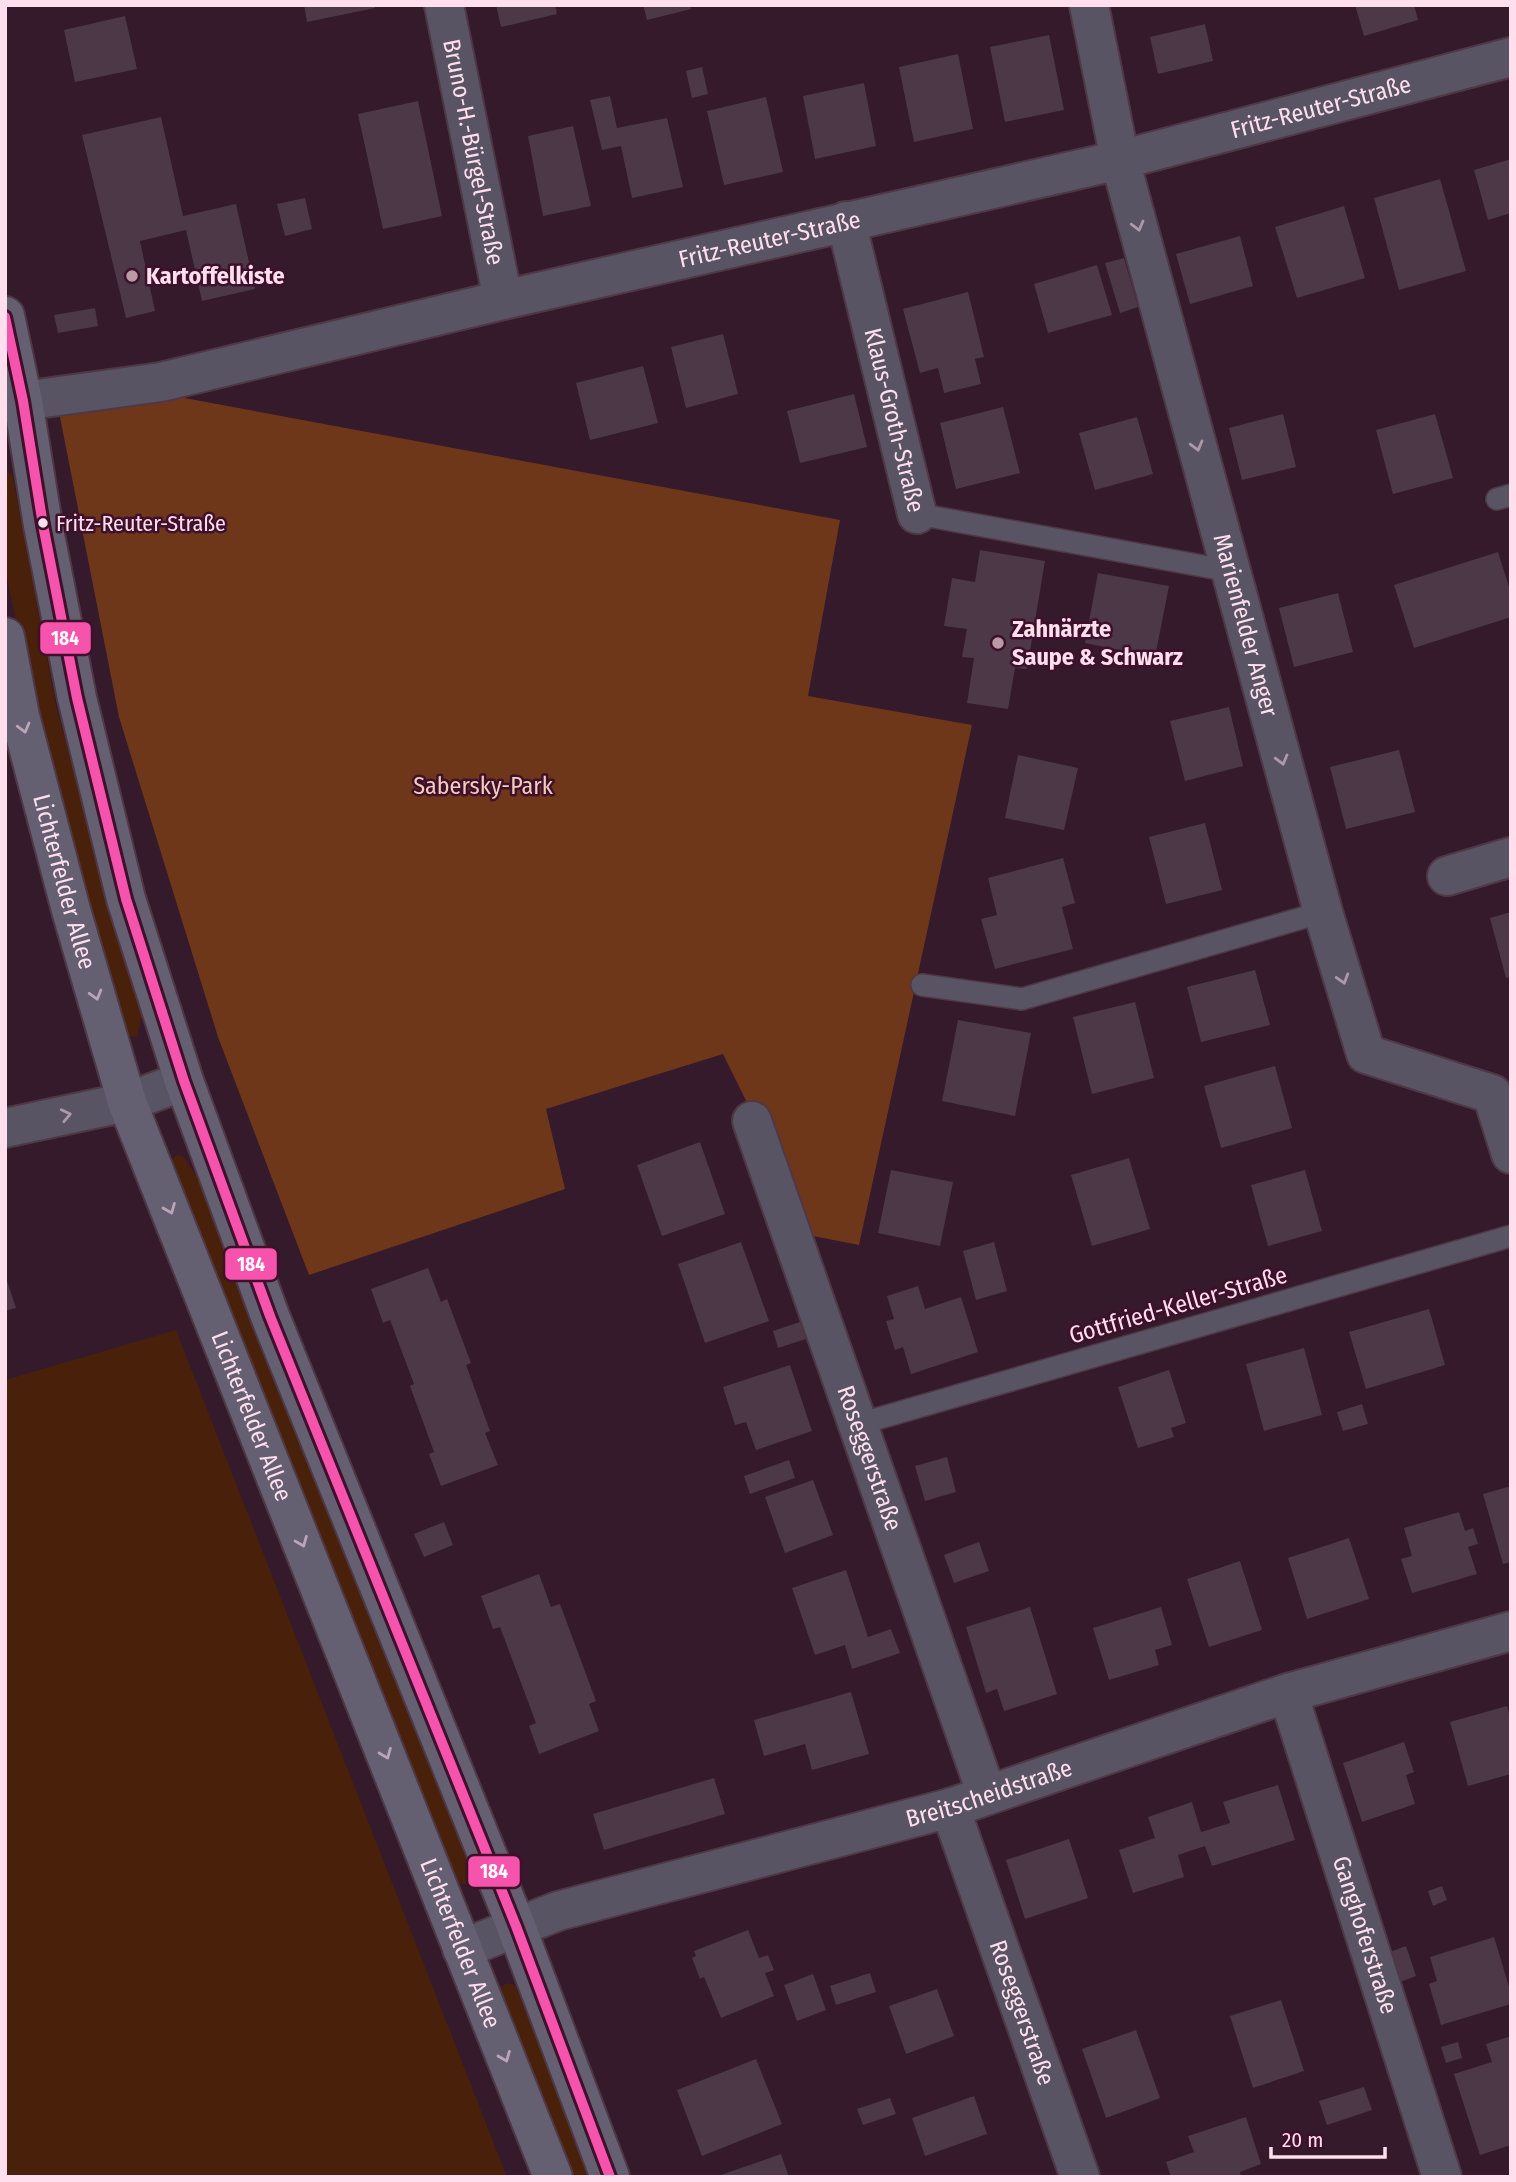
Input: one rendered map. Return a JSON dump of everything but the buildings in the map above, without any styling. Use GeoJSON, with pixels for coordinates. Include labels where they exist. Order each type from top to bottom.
{"type":"FeatureCollection","features":[{"type":"Feature","properties":{"kind":"main road"},"geometry":{"type":"LineString","coordinates":[[5,316],[14,397],[43,525],[77,698],[126,899],[184,1081],[270,1316],[516,1926],[610,2177]]}},
{"type":"Feature","properties":{"kind":"main road","name":"Lichterfelder Allee"},"geometry":{"type":"LineString","coordinates":[[5,637],[20,716],[71,910],[127,1102],[553,2177]]}},
{"type":"Feature","properties":{"kind":"street","name":"Bruno-H.-Bürgel-Straße"},"geometry":{"type":"LineString","coordinates":[[444,5],[503,300]]}},
{"type":"Feature","properties":{"kind":"street","name":"Marienfelder Anger"},"geometry":{"type":"LineString","coordinates":[[1089,5],[1120,160],[1323,912],[1366,1054],[1492,1094],[1511,1154]]}},
{"type":"Feature","properties":{"kind":"street","name":"Fritz-Reuter-Straße"},"geometry":{"type":"LineString","coordinates":[[14,397],[161,382],[503,300],[1120,160],[1511,57]]}},
{"type":"Feature","properties":{"kind":"street","name":"Klaus-Groth-Straße"},"geometry":{"type":"LineString","coordinates":[[846,221],[917,514]]}},
{"type":"Feature","properties":{"kind":"street"},"geometry":{"type":"LineString","coordinates":[[1447,876],[1511,857]]}},
{"type":"Feature","properties":{"kind":"street"},"geometry":{"type":"LineString","coordinates":[[5,1128],[127,1102],[184,1081]]}},
{"type":"Feature","properties":{"kind":"street","name":"Roseggerstraße"},"geometry":{"type":"LineString","coordinates":[[752,1121],[987,1794]]}},
{"type":"Feature","properties":{"kind":"street","name":"Breitscheidstraße"},"geometry":{"type":"LineString","coordinates":[[463,1948],[572,1907],[950,1808],[1288,1693],[1511,1631]]}},
{"type":"Feature","properties":{"kind":"street","name":"Ganghoferstraße"},"geometry":{"type":"LineString","coordinates":[[1288,1693],[1441,2177]]}},
{"type":"Feature","properties":{"kind":"street","name":"Roseggerstraße"},"geometry":{"type":"LineString","coordinates":[[950,1808],[1080,2177]]}},
{"type":"Feature","properties":{"kind":"lane","name":"Klaus-Groth-Straße"},"geometry":{"type":"LineString","coordinates":[[917,514],[1230,570]]}},
{"type":"Feature","properties":{"kind":"lane"},"geometry":{"type":"LineString","coordinates":[[922,985],[1022,999],[1323,912]]}},
{"type":"Feature","properties":{"kind":"lane","name":"Gottfried-Keller-Straße"},"geometry":{"type":"LineString","coordinates":[[859,1424],[1511,1236]]}},
{"type":"Feature","properties":{"kind":"shaded area"},"geometry":{"type":"Polygon","coordinates":[[[5,470],[12,475],[56,706],[104,883],[143,1012],[137,1036],[132,1037],[123,1031],[34,708],[5,568],[5,470]]]}},
{"type":"Feature","properties":{"kind":"shaded area"},"geometry":{"type":"Polygon","coordinates":[[[179,1155],[184,1157],[198,1179],[430,1769],[474,1873],[471,1883],[461,1884],[455,1880],[173,1165],[172,1159],[179,1155]]]}},
{"type":"Feature","properties":{"kind":"shaded area"},"geometry":{"type":"Polygon","coordinates":[[[176,1330],[507,2177],[5,2177],[5,1380],[176,1330]]]}},
{"type":"Feature","properties":{"kind":"shaded area"},"geometry":{"type":"Polygon","coordinates":[[[507,1983],[515,1985],[592,2177],[564,2177],[495,1991],[507,1983]]]}},
{"type":"Feature","properties":{"kind":"green space","name":"Sabersky-Park"},"geometry":{"type":"Polygon","coordinates":[[[152,392],[840,520],[808,696],[972,725],[859,1245],[813,1236],[723,1054],[546,1109],[565,1189],[309,1275],[218,1037],[119,717],[59,412],[152,392]]]}},
{"type":"Feature","properties":{"kind":"transit line","name":"184"},"geometry":{"type":"LineString","coordinates":[[5,317],[77,698],[126,899],[184,1081],[270,1316],[516,1926],[610,2177]]}},
{"type":"Feature","properties":{"kind":"place","name":"Kartoffelkiste"},"geometry":{"type":"Point","coordinates":[132,276]}},
{"type":"Feature","properties":{"kind":"place","name":"Fritz-Reuter-Straße"},"geometry":{"type":"Point","coordinates":[43,523]}},
{"type":"Feature","properties":{"kind":"place","name":"Zahnärzte Saupe & Schwarz"},"geometry":{"type":"Point","coordinates":[998,643]}}]}
